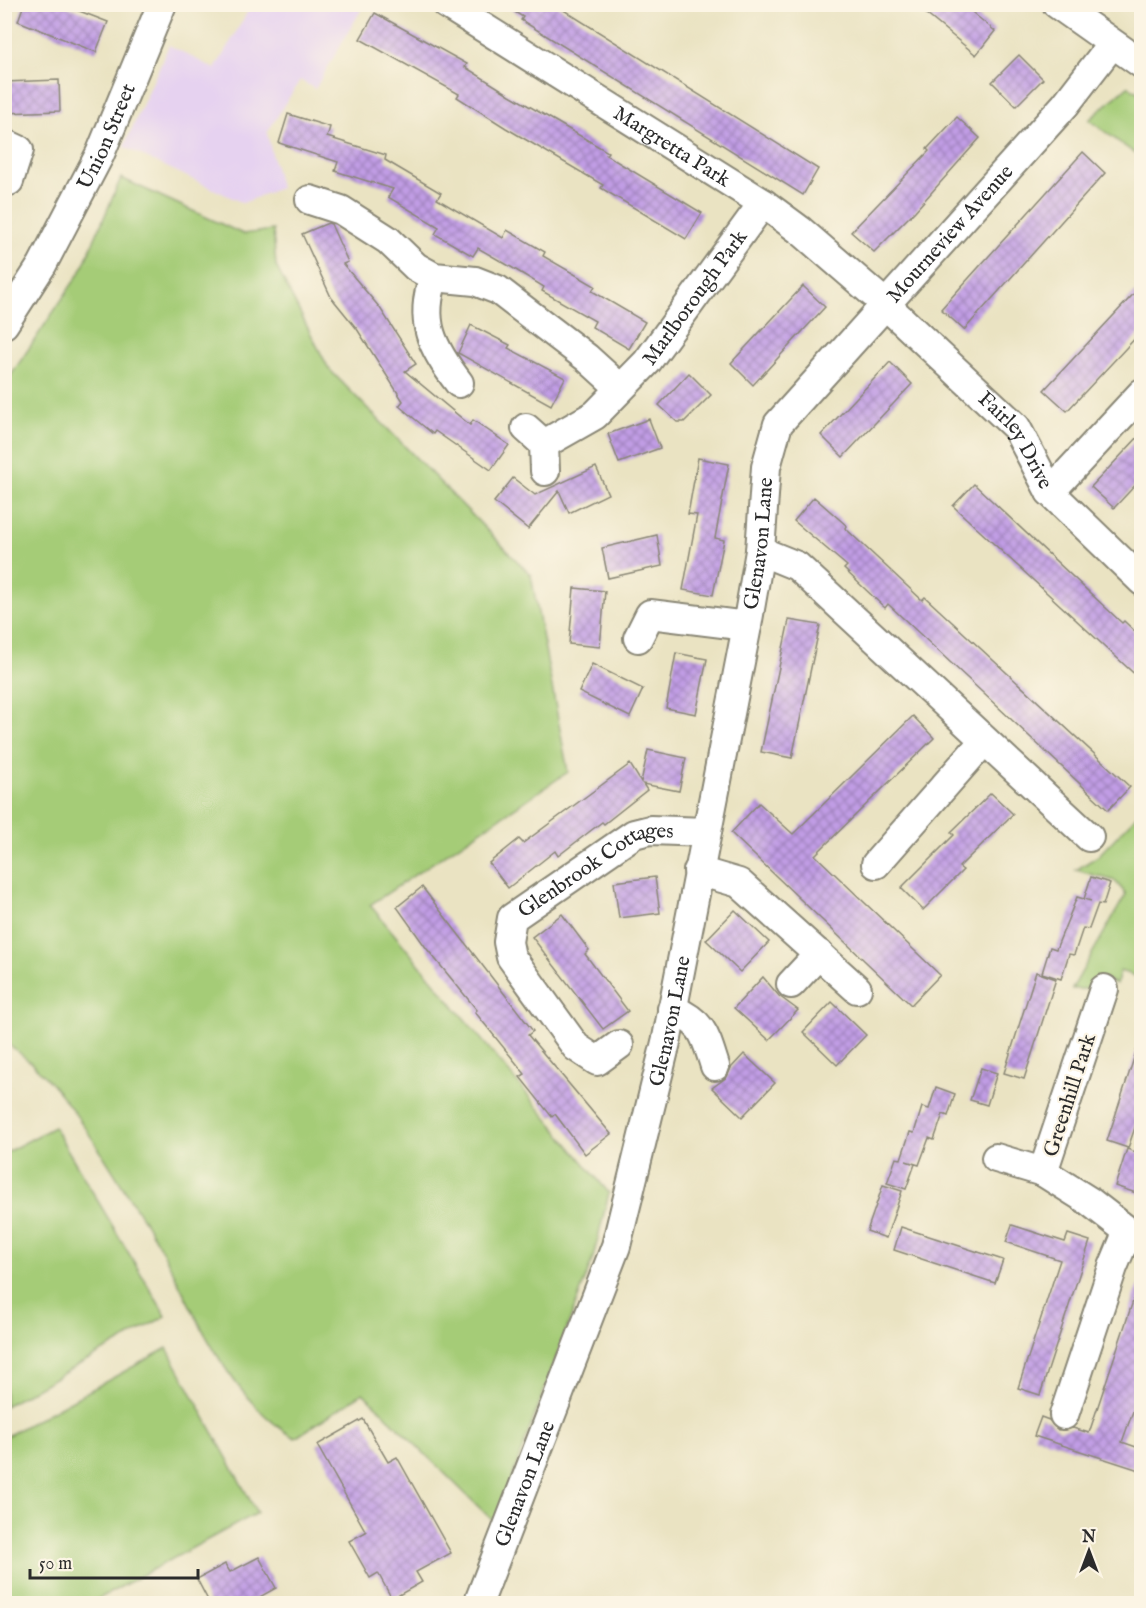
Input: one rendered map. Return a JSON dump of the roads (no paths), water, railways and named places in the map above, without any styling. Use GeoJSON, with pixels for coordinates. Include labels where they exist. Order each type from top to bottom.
{"type":"FeatureCollection","features":[{"type":"Feature","properties":{"kind":"street","name":"Union Street"},"geometry":{"type":"LineString","coordinates":[[4,324],[42,265],[100,154],[162,4]]}},
{"type":"Feature","properties":{"kind":"street","name":"Margretta Park"},"geometry":{"type":"LineString","coordinates":[[446,4],[763,203],[801,231],[885,304]]}},
{"type":"Feature","properties":{"kind":"street"},"geometry":{"type":"LineString","coordinates":[[1057,4],[1142,64]]}},
{"type":"Feature","properties":{"kind":"street","name":"Mourneview Avenue"},"geometry":{"type":"LineString","coordinates":[[782,417],[1065,105],[1112,44]]}},
{"type":"Feature","properties":{"kind":"street"},"geometry":{"type":"LineString","coordinates":[[4,143],[19,150],[9,181]]}},
{"type":"Feature","properties":{"kind":"street"},"geometry":{"type":"LineString","coordinates":[[310,200],[340,210],[387,240],[416,267],[434,277],[476,281],[498,290],[587,358],[620,388]]}},
{"type":"Feature","properties":{"kind":"street","name":"Marlborough Park"},"geometry":{"type":"LineString","coordinates":[[538,448],[595,415],[647,362],[763,203]]}},
{"type":"Feature","properties":{"kind":"street"},"geometry":{"type":"LineString","coordinates":[[434,277],[426,299],[432,342],[439,357],[459,383]]}},
{"type":"Feature","properties":{"kind":"street","name":"Fairley Drive"},"geometry":{"type":"LineString","coordinates":[[885,304],[1016,427],[1050,492],[1142,581]]}},
{"type":"Feature","properties":{"kind":"street"},"geometry":{"type":"LineString","coordinates":[[1050,492],[1142,393]]}},
{"type":"Feature","properties":{"kind":"street","name":"Glenavon Lane"},"geometry":{"type":"LineString","coordinates":[[478,1604],[616,1246],[672,1009],[747,626],[760,551],[766,467],[782,417]]}},
{"type":"Feature","properties":{"kind":"street"},"geometry":{"type":"LineString","coordinates":[[760,551],[797,566],[1089,837]]}},
{"type":"Feature","properties":{"kind":"street"},"geometry":{"type":"LineString","coordinates":[[638,638],[650,614],[747,626]]}},
{"type":"Feature","properties":{"kind":"street"},"geometry":{"type":"LineString","coordinates":[[876,864],[984,741]]}},
{"type":"Feature","properties":{"kind":"street","name":"Glenbrook Cottages"},"geometry":{"type":"LineString","coordinates":[[619,1045],[597,1061],[576,1047],[511,957],[508,942],[512,918],[634,834],[650,830],[706,832]]}},
{"type":"Feature","properties":{"kind":"street"},"geometry":{"type":"LineString","coordinates":[[698,871],[739,883],[857,989]]}},
{"type":"Feature","properties":{"kind":"street"},"geometry":{"type":"LineString","coordinates":[[791,984],[819,954]]}},
{"type":"Feature","properties":{"kind":"street","name":"Greenhill Park"},"geometry":{"type":"LineString","coordinates":[[1064,1415],[1113,1267],[1135,1236],[1043,1172],[1104,989]]}},
{"type":"Feature","properties":{"kind":"street"},"geometry":{"type":"LineString","coordinates":[[672,1009],[693,1017],[706,1040],[715,1066]]}},
{"type":"Feature","properties":{"kind":"street"},"geometry":{"type":"LineString","coordinates":[[996,1158],[1043,1172]]}}]}
